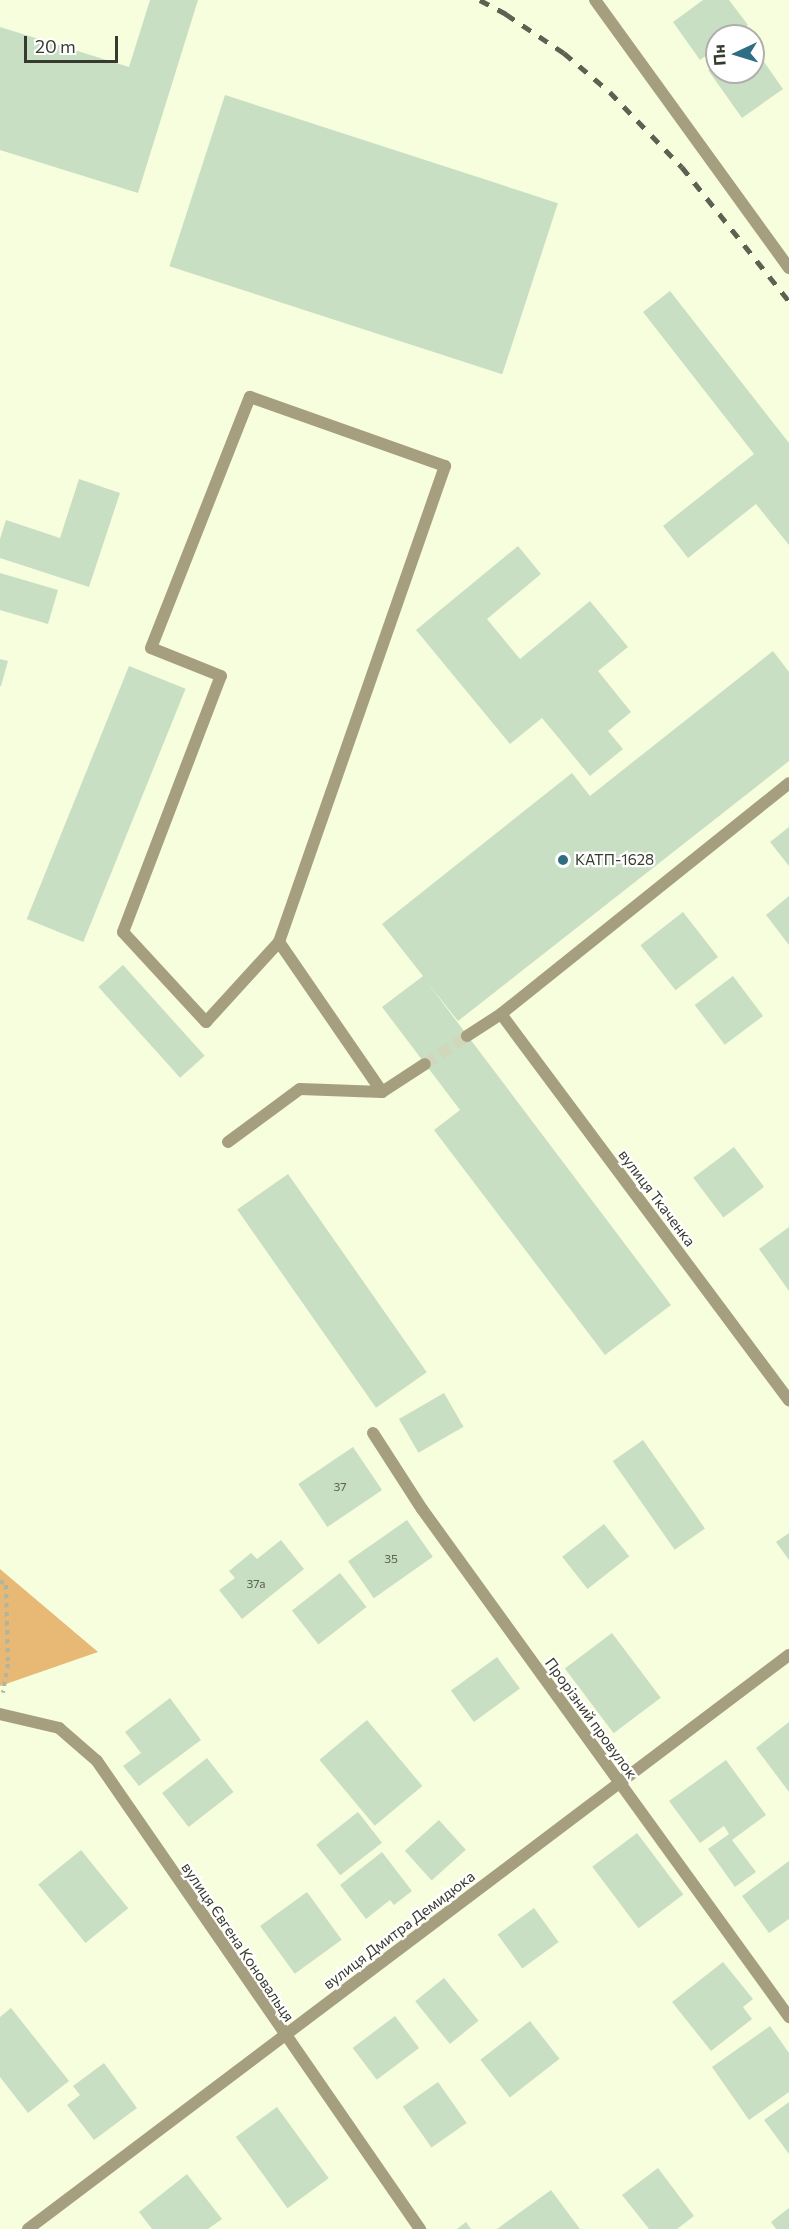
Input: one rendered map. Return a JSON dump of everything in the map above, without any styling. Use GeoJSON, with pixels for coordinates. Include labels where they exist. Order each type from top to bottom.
{"type":"FeatureCollection","features":[{"type":"Feature","properties":{"kind":"street"},"geometry":{"type":"LineString","coordinates":[[595,0],[789,268]]}},
{"type":"Feature","properties":{"kind":"street"},"geometry":{"type":"LineString","coordinates":[[250,398],[445,466],[279,942],[206,1022],[123,932],[221,676],[151,648],[250,398]]}},
{"type":"Feature","properties":{"kind":"street"},"geometry":{"type":"LineString","coordinates":[[467,1036],[501,1014],[789,783]]}},
{"type":"Feature","properties":{"kind":"street"},"geometry":{"type":"LineString","coordinates":[[279,942],[382,1092]]}},
{"type":"Feature","properties":{"kind":"street","name":"вулиця Ткаченка"},"geometry":{"type":"LineString","coordinates":[[501,1014],[789,1400]]}},
{"type":"Feature","properties":{"kind":"street"},"geometry":{"type":"LineString","coordinates":[[228,1142],[300,1089],[382,1092],[425,1064]]}},
{"type":"Feature","properties":{"kind":"street","name":"Прорізний провулок"},"geometry":{"type":"LineString","coordinates":[[373,1433],[422,1509],[789,2017]]}},
{"type":"Feature","properties":{"kind":"street","name":"вулиця Дмитра Демидюка"},"geometry":{"type":"LineString","coordinates":[[28,2229],[789,1655]]}},
{"type":"Feature","properties":{"kind":"street","name":"вулиця Євгена Коновальця"},"geometry":{"type":"LineString","coordinates":[[1,1708],[59,1728],[97,1761],[284,2036],[420,2229]]}},
{"type":"Feature","properties":{"kind":"path"},"geometry":{"type":"LineString","coordinates":[[0,1581],[6,1585],[8,1664],[1,1708]]}},
{"type":"Feature","properties":{"kind":"shaded area"},"geometry":{"type":"Polygon","coordinates":[[[0,1569],[98,1652],[0,1686],[0,1569]]]}},
{"type":"Feature","properties":{"kind":"building"},"geometry":{"type":"Polygon","coordinates":[[[150,0],[198,0],[138,193],[0,150],[0,27],[129,67],[150,0]]]}},
{"type":"Feature","properties":{"kind":"building"},"geometry":{"type":"Polygon","coordinates":[[[703,0],[729,0],[747,24],[705,24],[705,56],[700,60],[673,22],[703,0]]]}},
{"type":"Feature","properties":{"kind":"building"},"geometry":{"type":"Polygon","coordinates":[[[765,63],[783,89],[742,118],[718,84],[765,84],[765,63]]]}},
{"type":"Feature","properties":{"kind":"building"},"geometry":{"type":"Polygon","coordinates":[[[225,95],[558,203],[502,374],[169,266],[225,95]]]}},
{"type":"Feature","properties":{"kind":"building"},"geometry":{"type":"Polygon","coordinates":[[[670,291],[789,443],[789,545],[756,504],[688,558],[663,526],[754,454],[643,312],[670,291]]]}},
{"type":"Feature","properties":{"kind":"building"},"geometry":{"type":"Polygon","coordinates":[[[79,479],[120,493],[89,587],[0,558],[0,539],[6,520],[60,538],[79,479]]]}},
{"type":"Feature","properties":{"kind":"building"},"geometry":{"type":"Polygon","coordinates":[[[518,546],[541,574],[487,619],[520,659],[590,601],[628,647],[598,671],[631,712],[608,731],[623,749],[590,776],[542,718],[510,744],[416,630],[518,546]]]}},
{"type":"Feature","properties":{"kind":"building"},"geometry":{"type":"Polygon","coordinates":[[[0,573],[58,590],[48,624],[0,610],[0,573]]]}},
{"type":"Feature","properties":{"kind":"building","name":"КАТП-1628"},"geometry":{"type":"Polygon","coordinates":[[[773,651],[789,672],[789,761],[458,1021],[427,982],[671,1305],[605,1355],[434,1130],[460,1110],[382,1007],[423,976],[382,924],[572,773],[590,796],[773,651]]]}},
{"type":"Feature","properties":{"kind":"building"},"geometry":{"type":"Polygon","coordinates":[[[0,659],[8,661],[1,686],[0,686],[0,659]]]}},
{"type":"Feature","properties":{"kind":"building"},"geometry":{"type":"Polygon","coordinates":[[[129,666],[186,689],[83,942],[27,919],[129,666]]]}},
{"type":"Feature","properties":{"kind":"building"},"geometry":{"type":"Polygon","coordinates":[[[789,827],[789,866],[770,842],[789,827]]]}},
{"type":"Feature","properties":{"kind":"building"},"geometry":{"type":"Polygon","coordinates":[[[789,896],[789,945],[766,915],[789,896]]]}},
{"type":"Feature","properties":{"kind":"building"},"geometry":{"type":"Polygon","coordinates":[[[683,912],[718,957],[676,990],[640,945],[683,912]]]}},
{"type":"Feature","properties":{"kind":"building"},"geometry":{"type":"Polygon","coordinates":[[[123,965],[205,1056],[180,1078],[98,987],[123,965]]]}},
{"type":"Feature","properties":{"kind":"building"},"geometry":{"type":"Polygon","coordinates":[[[733,976],[763,1016],[725,1045],[695,1005],[733,976]]]}},
{"type":"Feature","properties":{"kind":"building"},"geometry":{"type":"Polygon","coordinates":[[[734,1147],[764,1187],[723,1218],[693,1178],[734,1147]]]}},
{"type":"Feature","properties":{"kind":"building"},"geometry":{"type":"Polygon","coordinates":[[[288,1174],[427,1372],[376,1408],[237,1210],[288,1174]]]}},
{"type":"Feature","properties":{"kind":"building"},"geometry":{"type":"Polygon","coordinates":[[[789,1227],[789,1291],[759,1249],[789,1227]]]}},
{"type":"Feature","properties":{"kind":"building"},"geometry":{"type":"Polygon","coordinates":[[[444,1393],[464,1427],[418,1453],[399,1419],[444,1393]]]}},
{"type":"Feature","properties":{"kind":"building"},"geometry":{"type":"Polygon","coordinates":[[[643,1440],[705,1528],[675,1550],[613,1461],[643,1440]]]}},
{"type":"Feature","properties":{"kind":"building"},"geometry":{"type":"Polygon","coordinates":[[[353,1447],[382,1490],[327,1527],[298,1484],[353,1447]]]}},
{"type":"Feature","properties":{"kind":"building"},"geometry":{"type":"Polygon","coordinates":[[[407,1520],[433,1557],[374,1598],[348,1561],[407,1520]]]}},
{"type":"Feature","properties":{"kind":"building"},"geometry":{"type":"Polygon","coordinates":[[[604,1524],[629,1556],[587,1589],[562,1557],[604,1524]]]}},
{"type":"Feature","properties":{"kind":"building"},"geometry":{"type":"Polygon","coordinates":[[[789,1533],[789,1560],[776,1542],[789,1533]]]}},
{"type":"Feature","properties":{"kind":"building"},"geometry":{"type":"Polygon","coordinates":[[[281,1540],[304,1569],[242,1619],[219,1590],[235,1578],[229,1571],[251,1553],[257,1559],[281,1540]]]}},
{"type":"Feature","properties":{"kind":"building"},"geometry":{"type":"Polygon","coordinates":[[[340,1573],[366,1607],[318,1644],[292,1611],[340,1573]]]}},
{"type":"Feature","properties":{"kind":"building"},"geometry":{"type":"Polygon","coordinates":[[[612,1633],[661,1698],[614,1733],[565,1669],[612,1633]]]}},
{"type":"Feature","properties":{"kind":"building"},"geometry":{"type":"Polygon","coordinates":[[[497,1657],[520,1689],[474,1722],[451,1691],[497,1657]]]}},
{"type":"Feature","properties":{"kind":"building"},"geometry":{"type":"Polygon","coordinates":[[[170,1698],[201,1740],[139,1786],[123,1766],[141,1753],[125,1732],[170,1698]]]}},
{"type":"Feature","properties":{"kind":"building"},"geometry":{"type":"Polygon","coordinates":[[[367,1720],[422,1786],[375,1826],[320,1760],[367,1720]]]}},
{"type":"Feature","properties":{"kind":"building"},"geometry":{"type":"Polygon","coordinates":[[[789,1722],[789,1792],[756,1748],[789,1722]]]}},
{"type":"Feature","properties":{"kind":"building"},"geometry":{"type":"Polygon","coordinates":[[[207,1758],[233,1792],[189,1827],[162,1793],[207,1758]]]}},
{"type":"Feature","properties":{"kind":"building"},"geometry":{"type":"Polygon","coordinates":[[[726,1760],[766,1815],[732,1840],[756,1872],[735,1887],[708,1849],[729,1834],[724,1826],[700,1843],[669,1801],[726,1760]]]}},
{"type":"Feature","properties":{"kind":"building"},"geometry":{"type":"Polygon","coordinates":[[[358,1812],[382,1843],[340,1875],[316,1845],[358,1812]]]}},
{"type":"Feature","properties":{"kind":"building"},"geometry":{"type":"Polygon","coordinates":[[[439,1820],[466,1850],[432,1881],[405,1851],[439,1820]]]}},
{"type":"Feature","properties":{"kind":"building"},"geometry":{"type":"Polygon","coordinates":[[[637,1833],[683,1894],[639,1928],[592,1867],[637,1833]]]}},
{"type":"Feature","properties":{"kind":"building"},"geometry":{"type":"Polygon","coordinates":[[[81,1850],[128,1908],[85,1943],[38,1885],[81,1850]]]}},
{"type":"Feature","properties":{"kind":"building"},"geometry":{"type":"Polygon","coordinates":[[[382,1852],[412,1891],[394,1905],[390,1900],[366,1919],[340,1885],[382,1852]]]}},
{"type":"Feature","properties":{"kind":"building"},"geometry":{"type":"Polygon","coordinates":[[[789,1861],[789,1919],[769,1933],[742,1896],[789,1861]]]}},
{"type":"Feature","properties":{"kind":"building"},"geometry":{"type":"Polygon","coordinates":[[[307,1892],[342,1940],[295,1974],[260,1926],[307,1892]]]}},
{"type":"Feature","properties":{"kind":"building"},"geometry":{"type":"Polygon","coordinates":[[[534,1908],[559,1942],[522,1968],[498,1934],[534,1908]]]}},
{"type":"Feature","properties":{"kind":"building"},"geometry":{"type":"Polygon","coordinates":[[[723,1962],[753,1999],[743,2007],[752,2019],[711,2051],[672,2002],[723,1962]]]}},
{"type":"Feature","properties":{"kind":"building"},"geometry":{"type":"Polygon","coordinates":[[[444,1978],[479,2021],[450,2044],[415,2001],[444,1978]]]}},
{"type":"Feature","properties":{"kind":"building"},"geometry":{"type":"Polygon","coordinates":[[[11,2008],[69,2081],[28,2113],[0,2077],[0,2017],[11,2008]]]}},
{"type":"Feature","properties":{"kind":"building"},"geometry":{"type":"Polygon","coordinates":[[[395,2016],[419,2048],[377,2080],[353,2048],[395,2016]]]}},
{"type":"Feature","properties":{"kind":"building"},"geometry":{"type":"Polygon","coordinates":[[[530,2021],[560,2059],[510,2098],[480,2060],[530,2021]]]}},
{"type":"Feature","properties":{"kind":"building"},"geometry":{"type":"Polygon","coordinates":[[[770,2026],[789,2053],[789,2092],[749,2120],[712,2067],[770,2026]]]}},
{"type":"Feature","properties":{"kind":"building"},"geometry":{"type":"Polygon","coordinates":[[[104,2063],[137,2108],[94,2140],[67,2105],[80,2095],[73,2086],[104,2063]]]}},
{"type":"Feature","properties":{"kind":"building"},"geometry":{"type":"Polygon","coordinates":[[[438,2082],[467,2123],[431,2148],[403,2107],[438,2082]]]}},
{"type":"Feature","properties":{"kind":"building"},"geometry":{"type":"Polygon","coordinates":[[[789,2102],[789,2154],[764,2120],[789,2102]]]}},
{"type":"Feature","properties":{"kind":"building"},"geometry":{"type":"Polygon","coordinates":[[[277,2107],[329,2178],[287,2208],[236,2137],[277,2107]]]}},
{"type":"Feature","properties":{"kind":"building"},"geometry":{"type":"Polygon","coordinates":[[[658,2168],[694,2216],[677,2229],[649,2229],[622,2195],[658,2168]]]}},
{"type":"Feature","properties":{"kind":"building"},"geometry":{"type":"Polygon","coordinates":[[[187,2174],[222,2219],[208,2229],[152,2229],[139,2212],[187,2174]]]}},
{"type":"Feature","properties":{"kind":"building"},"geometry":{"type":"Polygon","coordinates":[[[551,2190],[580,2229],[497,2229],[551,2190]]]}},
{"type":"Feature","properties":{"kind":"building"},"geometry":{"type":"Polygon","coordinates":[[[789,2208],[789,2229],[776,2229],[771,2222],[789,2208]]]}},
{"type":"Feature","properties":{"kind":"building"},"geometry":{"type":"Polygon","coordinates":[[[466,2222],[471,2229],[457,2229],[466,2222]]]}},
{"type":"Feature","properties":{"kind":"tunnel"},"geometry":{"type":"LineString","coordinates":[[425,1064],[467,1036]]}},
{"type":"Feature","properties":{"kind":"railway"},"geometry":{"type":"LineString","coordinates":[[480,0],[506,14],[564,53],[610,92],[682,167],[789,301]]}},
{"type":"Feature","properties":{"kind":"place","name":"КАТП-1628"},"geometry":{"type":"Point","coordinates":[563,860]}}]}
